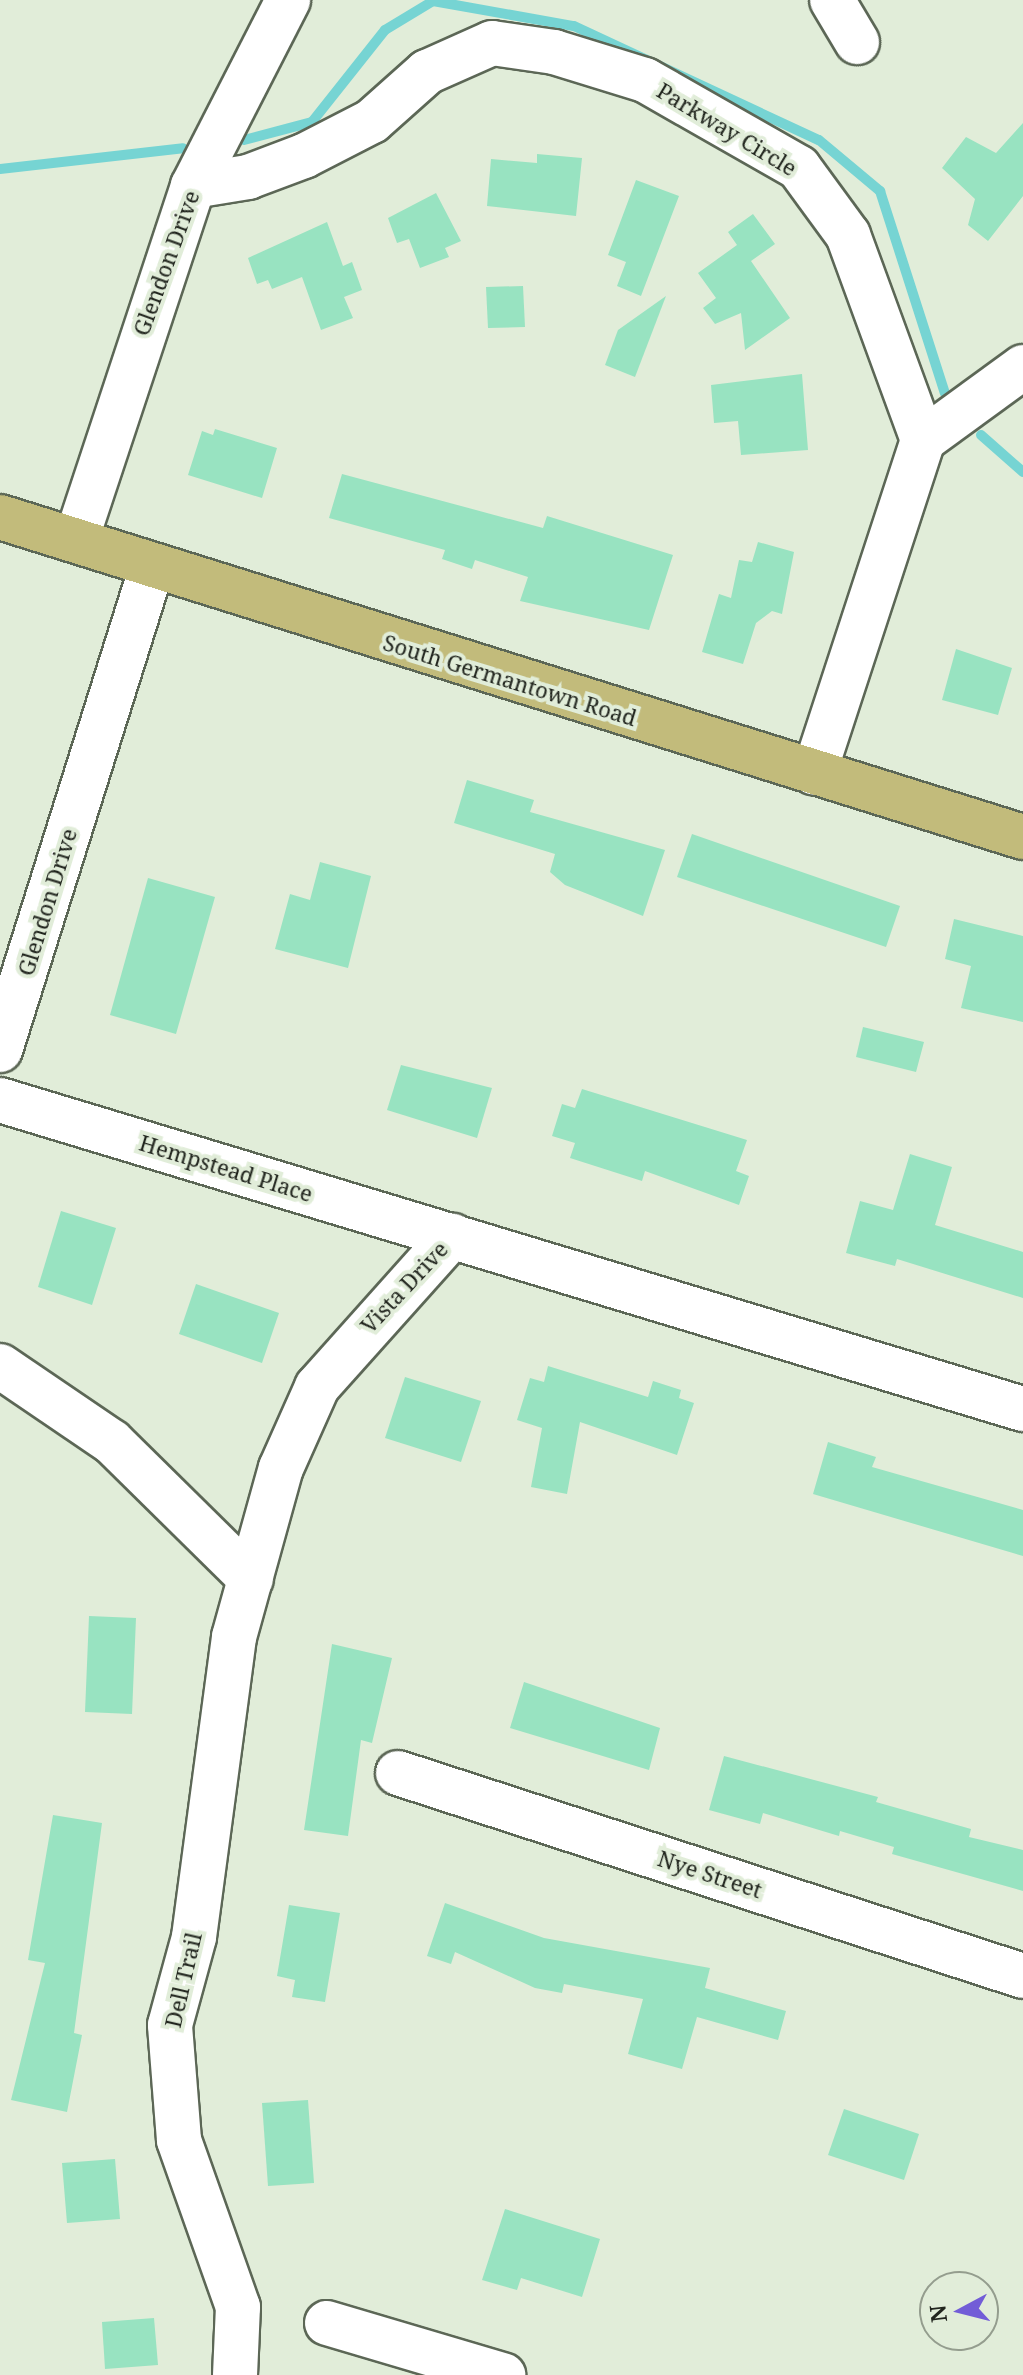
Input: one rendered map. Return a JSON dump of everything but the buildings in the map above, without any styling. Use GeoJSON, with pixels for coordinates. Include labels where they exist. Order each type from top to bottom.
{"type":"FeatureCollection","features":[{"type":"Feature","properties":{"kind":"main road","name":"South Germantown Road"},"geometry":{"type":"LineString","coordinates":[[0,517],[76,540],[151,570],[1023,837]]}},
{"type":"Feature","properties":{"kind":"street","name":"Glendon Drive"},"geometry":{"type":"LineString","coordinates":[[76,540],[193,186],[288,0]]}},
{"type":"Feature","properties":{"kind":"street"},"geometry":{"type":"LineString","coordinates":[[832,0],[857,42]]}},
{"type":"Feature","properties":{"kind":"street","name":"Parkway Circle"},"geometry":{"type":"LineString","coordinates":[[193,186],[248,177],[304,156],[372,121],[427,72],[492,43],[554,52],[645,80],[799,168],[848,235],[923,440]]}},
{"type":"Feature","properties":{"kind":"street"},"geometry":{"type":"LineString","coordinates":[[814,773],[923,440],[1023,367]]}},
{"type":"Feature","properties":{"kind":"street","name":"Glendon Drive"},"geometry":{"type":"LineString","coordinates":[[0,1050],[151,570]]}},
{"type":"Feature","properties":{"kind":"street","name":"Hempstead Place"},"geometry":{"type":"LineString","coordinates":[[0,1100],[452,1236]]}},
{"type":"Feature","properties":{"kind":"street","name":"Vista Drive"},"geometry":{"type":"LineString","coordinates":[[251,1579],[281,1468],[317,1387],[452,1236],[1023,1409]]}},
{"type":"Feature","properties":{"kind":"street"},"geometry":{"type":"LineString","coordinates":[[0,1366],[112,1442],[251,1579]]}},
{"type":"Feature","properties":{"kind":"street","name":"Dell Trail"},"geometry":{"type":"LineString","coordinates":[[235,2375],[238,2307],[179,2140],[170,2025],[194,1937],[234,1637],[251,1579]]}},
{"type":"Feature","properties":{"kind":"street","name":"Nye Street"},"geometry":{"type":"LineString","coordinates":[[398,1773],[1023,1976]]}},
{"type":"Feature","properties":{"kind":"street"},"geometry":{"type":"LineString","coordinates":[[327,2323],[503,2375]]}},
{"type":"Feature","properties":{"kind":"waterway"},"geometry":{"type":"LineString","coordinates":[[244,140],[312,122],[385,30],[433,1],[574,26],[819,140],[880,191],[945,393]]}},
{"type":"Feature","properties":{"kind":"waterway"},"geometry":{"type":"LineString","coordinates":[[0,169],[183,148]]}},
{"type":"Feature","properties":{"kind":"waterway"},"geometry":{"type":"LineString","coordinates":[[981,435],[1023,472]]}}]}
